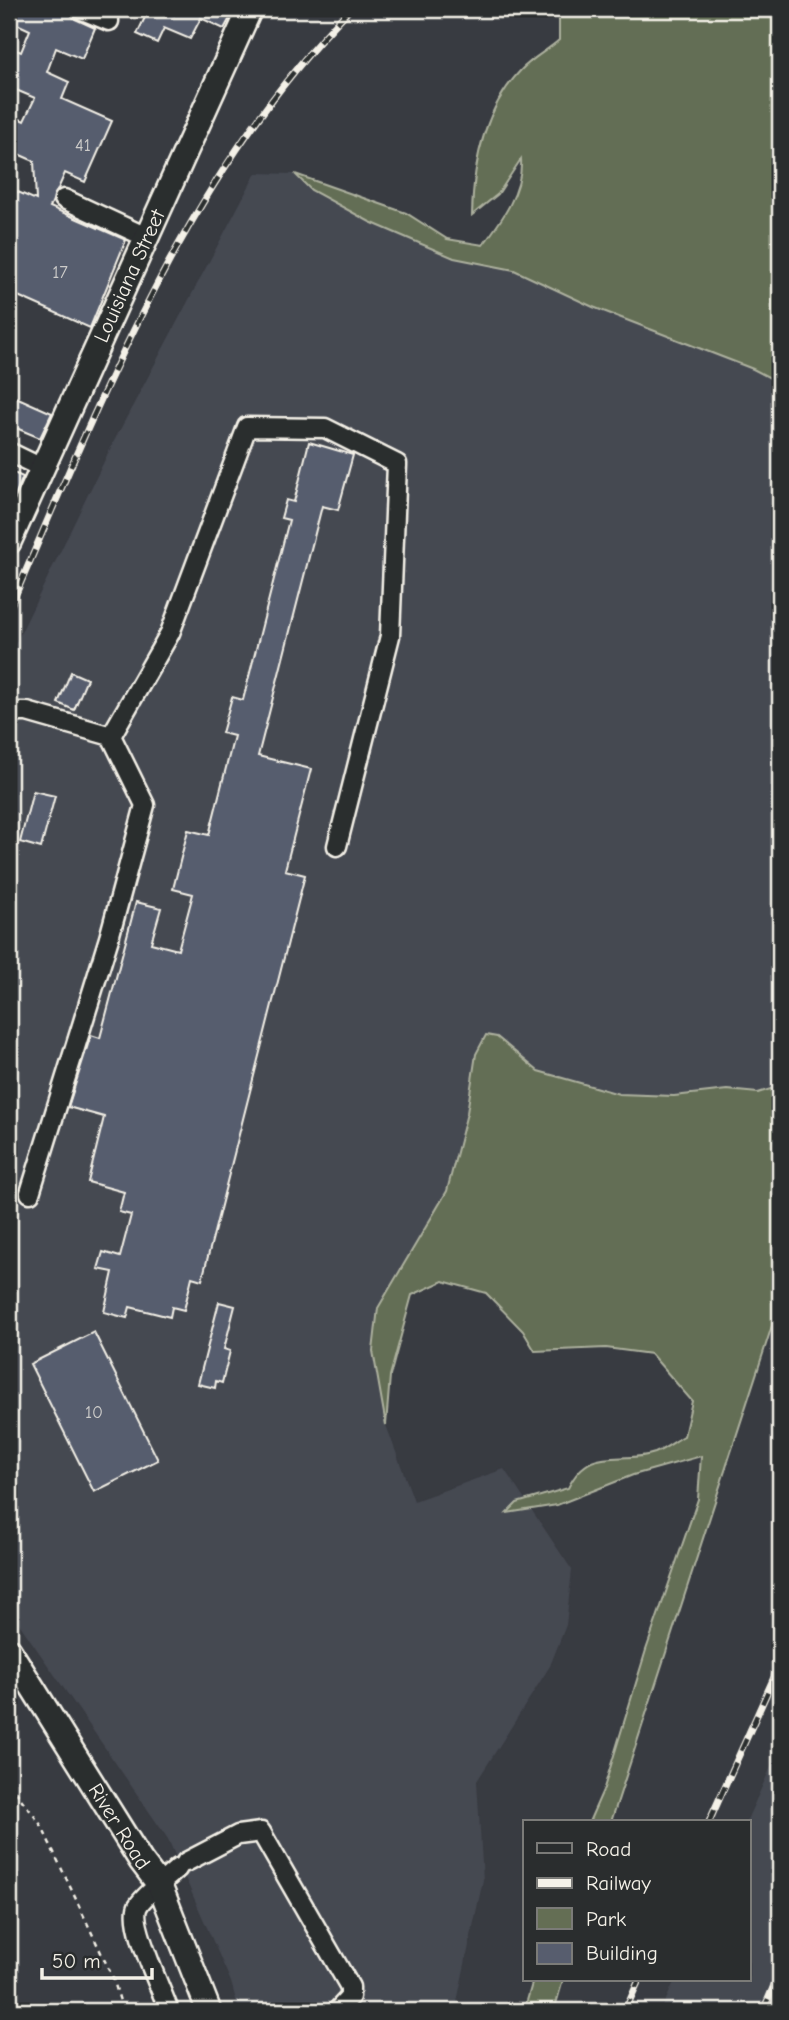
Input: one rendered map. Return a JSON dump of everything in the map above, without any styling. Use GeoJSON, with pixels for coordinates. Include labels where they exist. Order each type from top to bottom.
{"type":"FeatureCollection","features":[{"type":"Feature","properties":{"kind":"main road","name":"Louisiana Street"},"geometry":{"type":"LineString","coordinates":[[9,542],[250,9]]}},
{"type":"Feature","properties":{"kind":"main road","name":"River Road"},"geometry":{"type":"LineString","coordinates":[[9,1650],[141,1861],[160,1886],[209,2011]]}},
{"type":"Feature","properties":{"kind":"street"},"geometry":{"type":"LineString","coordinates":[[80,9],[108,21]]}},
{"type":"Feature","properties":{"kind":"street"},"geometry":{"type":"LineString","coordinates":[[64,199],[146,237]]}},
{"type":"Feature","properties":{"kind":"street"},"geometry":{"type":"LineString","coordinates":[[111,736],[170,633],[247,427],[325,428],[397,464],[390,636],[337,846]]}},
{"type":"Feature","properties":{"kind":"street"},"geometry":{"type":"LineString","coordinates":[[9,452],[42,468]]}},
{"type":"Feature","properties":{"kind":"street"},"geometry":{"type":"LineString","coordinates":[[9,712],[27,712],[111,736],[145,805],[109,938],[30,1193]]}},
{"type":"Feature","properties":{"kind":"street"},"geometry":{"type":"LineString","coordinates":[[169,2011],[160,1982],[139,1936],[136,1915],[139,1905],[182,1865],[238,1835],[261,1832],[349,1987],[350,1997],[337,2011]]}},
{"type":"Feature","properties":{"kind":"path"},"geometry":{"type":"LineString","coordinates":[[9,1783],[41,1825],[113,1978],[123,2011]]}},
{"type":"Feature","properties":{"kind":"shaded area"},"geometry":{"type":"Polygon","coordinates":[[[256,173],[295,174],[311,190],[370,222],[454,258],[514,270],[593,307],[753,369],[780,383],[780,1086],[758,1093],[727,1090],[674,1096],[619,1094],[538,1071],[497,1037],[476,1054],[467,1113],[447,1191],[378,1308],[386,1425],[414,1501],[504,1469],[572,1570],[566,1625],[550,1666],[477,1781],[483,1880],[455,2011],[239,2011],[231,1982],[168,1839],[9,1609],[9,657],[113,443],[256,173]]]}},
{"type":"Feature","properties":{"kind":"shaded area"},"geometry":{"type":"Polygon","coordinates":[[[780,1747],[780,2011],[661,2011],[674,1982],[750,1982],[750,1820],[747,1820],[780,1747]]]}},
{"type":"Feature","properties":{"kind":"green space"},"geometry":{"type":"Polygon","coordinates":[[[559,9],[780,9],[780,383],[753,369],[593,307],[514,270],[454,258],[370,222],[311,190],[295,174],[406,213],[447,239],[483,245],[515,194],[521,159],[498,194],[472,215],[475,176],[483,138],[508,85],[525,66],[559,40],[559,9]]]}},
{"type":"Feature","properties":{"kind":"green space"},"geometry":{"type":"Polygon","coordinates":[[[486,1035],[497,1037],[538,1071],[619,1094],[674,1096],[727,1090],[758,1093],[780,1086],[780,1301],[612,1820],[590,1820],[604,1788],[646,1650],[698,1499],[701,1456],[633,1475],[557,1505],[507,1513],[517,1503],[568,1488],[586,1465],[596,1460],[642,1456],[666,1447],[684,1436],[692,1401],[651,1354],[606,1348],[535,1351],[523,1331],[486,1293],[443,1281],[412,1295],[390,1376],[386,1425],[373,1351],[378,1308],[447,1191],[467,1113],[476,1054],[486,1035]]]}},
{"type":"Feature","properties":{"kind":"green space"},"geometry":{"type":"Polygon","coordinates":[[[532,1982],[562,1982],[554,2011],[524,2011],[532,1982]]]}},
{"type":"Feature","properties":{"kind":"building"},"geometry":{"type":"Polygon","coordinates":[[[9,9],[69,9],[75,19],[95,28],[82,59],[56,48],[47,72],[69,82],[62,99],[112,121],[85,182],[65,173],[50,207],[126,240],[90,328],[9,292],[9,188],[36,200],[34,161],[9,150],[9,128],[14,116],[24,121],[35,98],[9,87],[9,47],[21,52],[30,30],[17,24],[17,20],[9,16],[9,9]]]}},
{"type":"Feature","properties":{"kind":"building"},"geometry":{"type":"Polygon","coordinates":[[[149,9],[161,9],[174,15],[177,9],[235,9],[224,29],[201,18],[190,39],[164,28],[157,43],[137,34],[149,9]]]}},
{"type":"Feature","properties":{"kind":"building"},"geometry":{"type":"Polygon","coordinates":[[[9,394],[52,413],[40,438],[9,425],[9,394]]]}},
{"type":"Feature","properties":{"kind":"building"},"geometry":{"type":"Polygon","coordinates":[[[309,442],[353,455],[338,510],[322,506],[258,756],[311,769],[285,870],[305,875],[202,1280],[192,1277],[184,1310],[172,1307],[170,1317],[130,1307],[127,1318],[104,1312],[113,1272],[98,1269],[103,1252],[120,1257],[131,1215],[119,1212],[124,1192],[88,1182],[104,1117],[68,1107],[91,1035],[100,1038],[136,902],[161,908],[151,943],[178,950],[193,894],[173,889],[188,830],[209,835],[234,736],[222,733],[232,697],[243,700],[289,520],[281,518],[286,500],[294,502],[309,442]]]}},
{"type":"Feature","properties":{"kind":"building"},"geometry":{"type":"Polygon","coordinates":[[[9,471],[23,477],[9,509],[9,471]]]}},
{"type":"Feature","properties":{"kind":"building"},"geometry":{"type":"Polygon","coordinates":[[[71,672],[87,679],[74,710],[58,703],[71,672]]]}},
{"type":"Feature","properties":{"kind":"building"},"geometry":{"type":"Polygon","coordinates":[[[33,791],[55,796],[41,848],[20,842],[33,791]]]}},
{"type":"Feature","properties":{"kind":"building"},"geometry":{"type":"Polygon","coordinates":[[[219,1302],[235,1306],[224,1349],[230,1351],[222,1383],[216,1381],[215,1388],[198,1384],[219,1302]]]}},
{"type":"Feature","properties":{"kind":"building"},"geometry":{"type":"Polygon","coordinates":[[[94,1332],[158,1460],[94,1492],[30,1364],[94,1332]]]}},
{"type":"Feature","properties":{"kind":"railway"},"geometry":{"type":"LineString","coordinates":[[9,610],[114,371],[152,293],[194,217],[241,143],[292,74],[350,9]]}},
{"type":"Feature","properties":{"kind":"railway"},"geometry":{"type":"LineString","coordinates":[[710,1820],[780,1664]]}},
{"type":"Feature","properties":{"kind":"railway"},"geometry":{"type":"LineString","coordinates":[[763,2011],[780,1971]]}},
{"type":"Feature","properties":{"kind":"railway"},"geometry":{"type":"LineString","coordinates":[[625,2011],[638,1982]]}}]}
